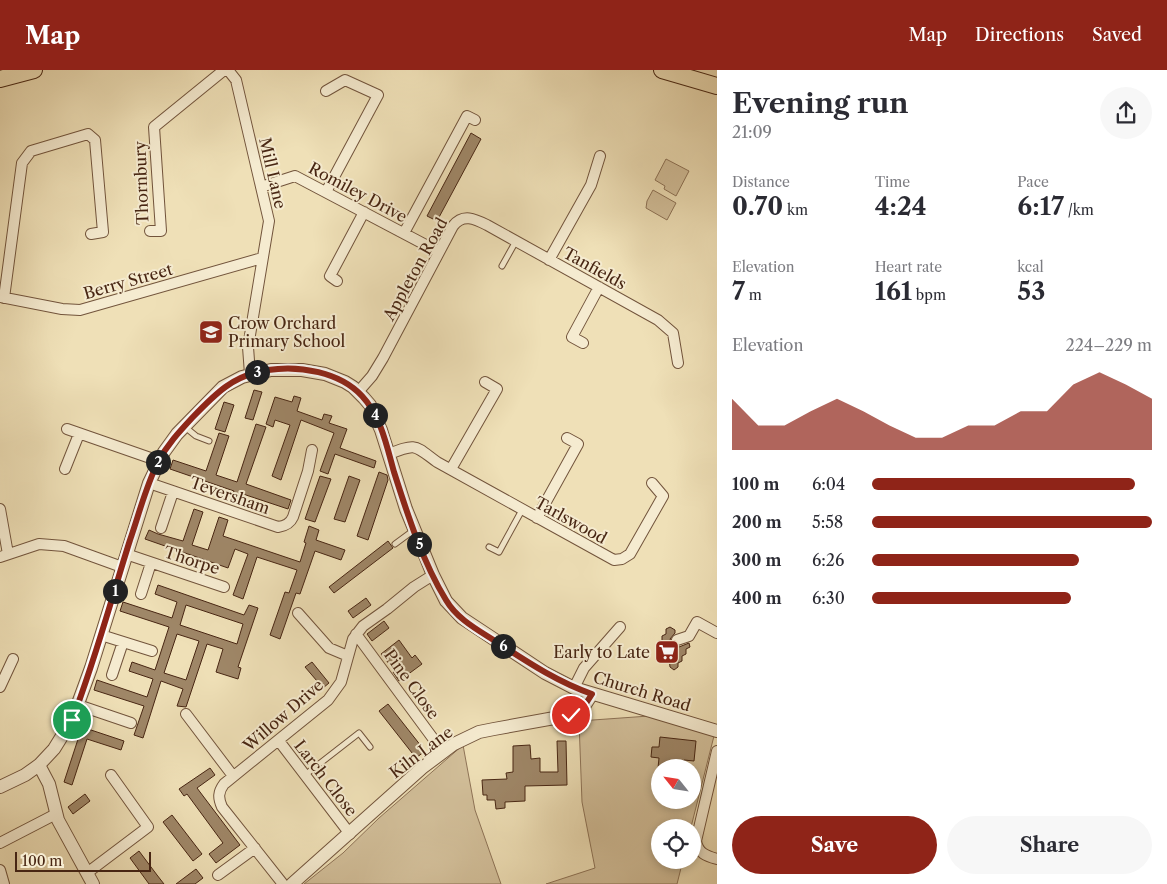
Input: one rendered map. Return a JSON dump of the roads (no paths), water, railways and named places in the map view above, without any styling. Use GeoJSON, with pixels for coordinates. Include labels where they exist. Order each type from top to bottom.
{"type":"FeatureCollection","features":[{"type":"Feature","properties":{"kind":"main road"},"geometry":{"type":"LineString","coordinates":[[0,79],[34,70]]}},
{"type":"Feature","properties":{"kind":"main road"},"geometry":{"type":"LineString","coordinates":[[662,70],[717,86]]}},
{"type":"Feature","properties":{"kind":"street","name":"Thornbury"},"geometry":{"type":"LineString","coordinates":[[150,231],[161,231],[154,127],[224,70]]}},
{"type":"Feature","properties":{"kind":"street","name":"Mill Lane"},"geometry":{"type":"LineString","coordinates":[[228,70],[236,80],[269,220],[248,347],[250,374]]}},
{"type":"Feature","properties":{"kind":"street"},"geometry":{"type":"LineString","coordinates":[[326,91],[345,80],[378,96],[326,192]]}},
{"type":"Feature","properties":{"kind":"street"},"geometry":{"type":"LineString","coordinates":[[404,233],[467,116],[475,120]]}},
{"type":"Feature","properties":{"kind":"street"},"geometry":{"type":"LineString","coordinates":[[2,298],[22,163],[31,151],[88,134],[95,140],[102,232],[91,234]]}},
{"type":"Feature","properties":{"kind":"street","name":"Tanfields"},"geometry":{"type":"LineString","coordinates":[[600,156],[591,185],[549,260],[658,320],[672,333],[678,363]]}},
{"type":"Feature","properties":{"kind":"street","name":"Romiley Drive"},"geometry":{"type":"LineString","coordinates":[[261,187],[295,176],[439,252]]}},
{"type":"Feature","properties":{"kind":"street"},"geometry":{"type":"LineString","coordinates":[[336,281],[330,276],[364,212]]}},
{"type":"Feature","properties":{"kind":"street","name":"Appleton Road"},"geometry":{"type":"LineString","coordinates":[[358,392],[372,376],[383,358],[456,222],[465,218],[475,219],[549,260]]}},
{"type":"Feature","properties":{"kind":"street","name":"Berry Street"},"geometry":{"type":"LineString","coordinates":[[2,298],[62,309],[85,309],[262,258]]}},
{"type":"Feature","properties":{"kind":"street"},"geometry":{"type":"LineString","coordinates":[[583,343],[572,337],[599,287]]}},
{"type":"Feature","properties":{"kind":"street","name":"Church Road"},"geometry":{"type":"LineString","coordinates":[[0,787],[25,775],[39,765],[60,741],[72,720],[149,484],[159,461],[171,442],[216,393],[232,382],[250,374],[281,369],[315,372],[345,382],[370,405],[389,454],[414,530],[433,575],[446,601],[462,618],[537,668],[574,688],[717,731]]}},
{"type":"Feature","properties":{"kind":"street"},"geometry":{"type":"LineString","coordinates":[[451,469],[497,389],[484,382]]}},
{"type":"Feature","properties":{"kind":"street"},"geometry":{"type":"LineString","coordinates":[[67,429],[159,461]]}},
{"type":"Feature","properties":{"kind":"street"},"geometry":{"type":"LineString","coordinates":[[66,469],[79,434]]}},
{"type":"Feature","properties":{"kind":"street"},"geometry":{"type":"LineString","coordinates":[[537,518],[578,444],[567,438]]}},
{"type":"Feature","properties":{"kind":"street","name":"Tarlswood"},"geometry":{"type":"LineString","coordinates":[[389,454],[407,447],[416,447],[522,510],[614,560],[622,559],[632,550],[663,496],[652,483]]}},
{"type":"Feature","properties":{"kind":"street","name":"Teversham"},"geometry":{"type":"LineString","coordinates":[[149,484],[278,527],[285,526],[293,518],[308,470],[312,450]]}},
{"type":"Feature","properties":{"kind":"street","name":"Teversham"},"geometry":{"type":"LineString","coordinates":[[161,528],[173,492]]}},
{"type":"Feature","properties":{"kind":"street"},"geometry":{"type":"LineString","coordinates":[[0,509],[4,556]]}},
{"type":"Feature","properties":{"kind":"street","name":"Thorpe"},"geometry":{"type":"LineString","coordinates":[[4,556],[39,544],[64,546],[124,561],[151,563],[224,587]]}},
{"type":"Feature","properties":{"kind":"street","name":"Thorpe"},"geometry":{"type":"LineString","coordinates":[[141,594],[151,563]]}},
{"type":"Feature","properties":{"kind":"street","name":"Willow Drive"},"geometry":{"type":"LineString","coordinates":[[283,884],[220,802],[220,788],[328,700],[342,682],[348,656],[356,634],[363,626],[408,591],[433,575]]}},
{"type":"Feature","properties":{"kind":"street"},"geometry":{"type":"LineString","coordinates":[[298,613],[330,648],[348,656]]}},
{"type":"Feature","properties":{"kind":"street"},"geometry":{"type":"LineString","coordinates":[[677,640],[689,636],[697,622],[717,633]]}},
{"type":"Feature","properties":{"kind":"street"},"geometry":{"type":"LineString","coordinates":[[574,688],[584,668],[620,627]]}},
{"type":"Feature","properties":{"kind":"street","name":"Pine Close"},"geometry":{"type":"LineString","coordinates":[[356,634],[443,752]]}},
{"type":"Feature","properties":{"kind":"street"},"geometry":{"type":"LineString","coordinates":[[101,635],[152,652]]}},
{"type":"Feature","properties":{"kind":"street"},"geometry":{"type":"LineString","coordinates":[[112,675],[123,642]]}},
{"type":"Feature","properties":{"kind":"street"},"geometry":{"type":"LineString","coordinates":[[0,687],[13,659]]}},
{"type":"Feature","properties":{"kind":"street","name":"Kiln Lane"},"geometry":{"type":"LineString","coordinates":[[292,884],[397,790],[454,744],[479,732],[571,715],[583,708],[592,694]]}},
{"type":"Feature","properties":{"kind":"street"},"geometry":{"type":"LineString","coordinates":[[78,705],[131,723]]}},
{"type":"Feature","properties":{"kind":"street"},"geometry":{"type":"LineString","coordinates":[[186,714],[233,776]]}},
{"type":"Feature","properties":{"kind":"street","name":"Larch Close"},"geometry":{"type":"LineString","coordinates":[[278,742],[350,834]]}},
{"type":"Feature","properties":{"kind":"street"},"geometry":{"type":"LineString","coordinates":[[717,751],[696,841],[697,847],[704,855],[717,859]]}},
{"type":"Feature","properties":{"kind":"street"},"geometry":{"type":"LineString","coordinates":[[39,765],[49,784],[56,814],[90,879],[148,827],[111,775]]}},
{"type":"Feature","properties":{"kind":"street"},"geometry":{"type":"LineString","coordinates":[[0,843],[56,814]]}},
{"type":"Feature","properties":{"kind":"street"},"geometry":{"type":"LineString","coordinates":[[218,875],[255,848]]}},
{"type":"Feature","properties":{"kind":"street"},"geometry":{"type":"LineString","coordinates":[[0,870],[4,884]]}},
{"type":"Feature","properties":{"kind":"lane"},"geometry":{"type":"LineString","coordinates":[[502,266],[516,241]]}},
{"type":"Feature","properties":{"kind":"lane"},"geometry":{"type":"LineString","coordinates":[[184,426],[196,436],[209,441]]}},
{"type":"Feature","properties":{"kind":"lane"},"geometry":{"type":"LineString","coordinates":[[490,547],[499,552],[522,510]]}},
{"type":"Feature","properties":{"kind":"lane"},"geometry":{"type":"LineString","coordinates":[[395,544],[414,530]]}},
{"type":"Feature","properties":{"kind":"lane"},"geometry":{"type":"LineString","coordinates":[[304,775],[359,733],[370,747]]}},
{"type":"Feature","properties":{"kind":"place","name":"Crow Orchard Primary School"},"geometry":{"type":"Point","coordinates":[211,332]}},
{"type":"Feature","properties":{"kind":"place","name":"Early to Late"},"geometry":{"type":"Point","coordinates":[667,652]}}]}
